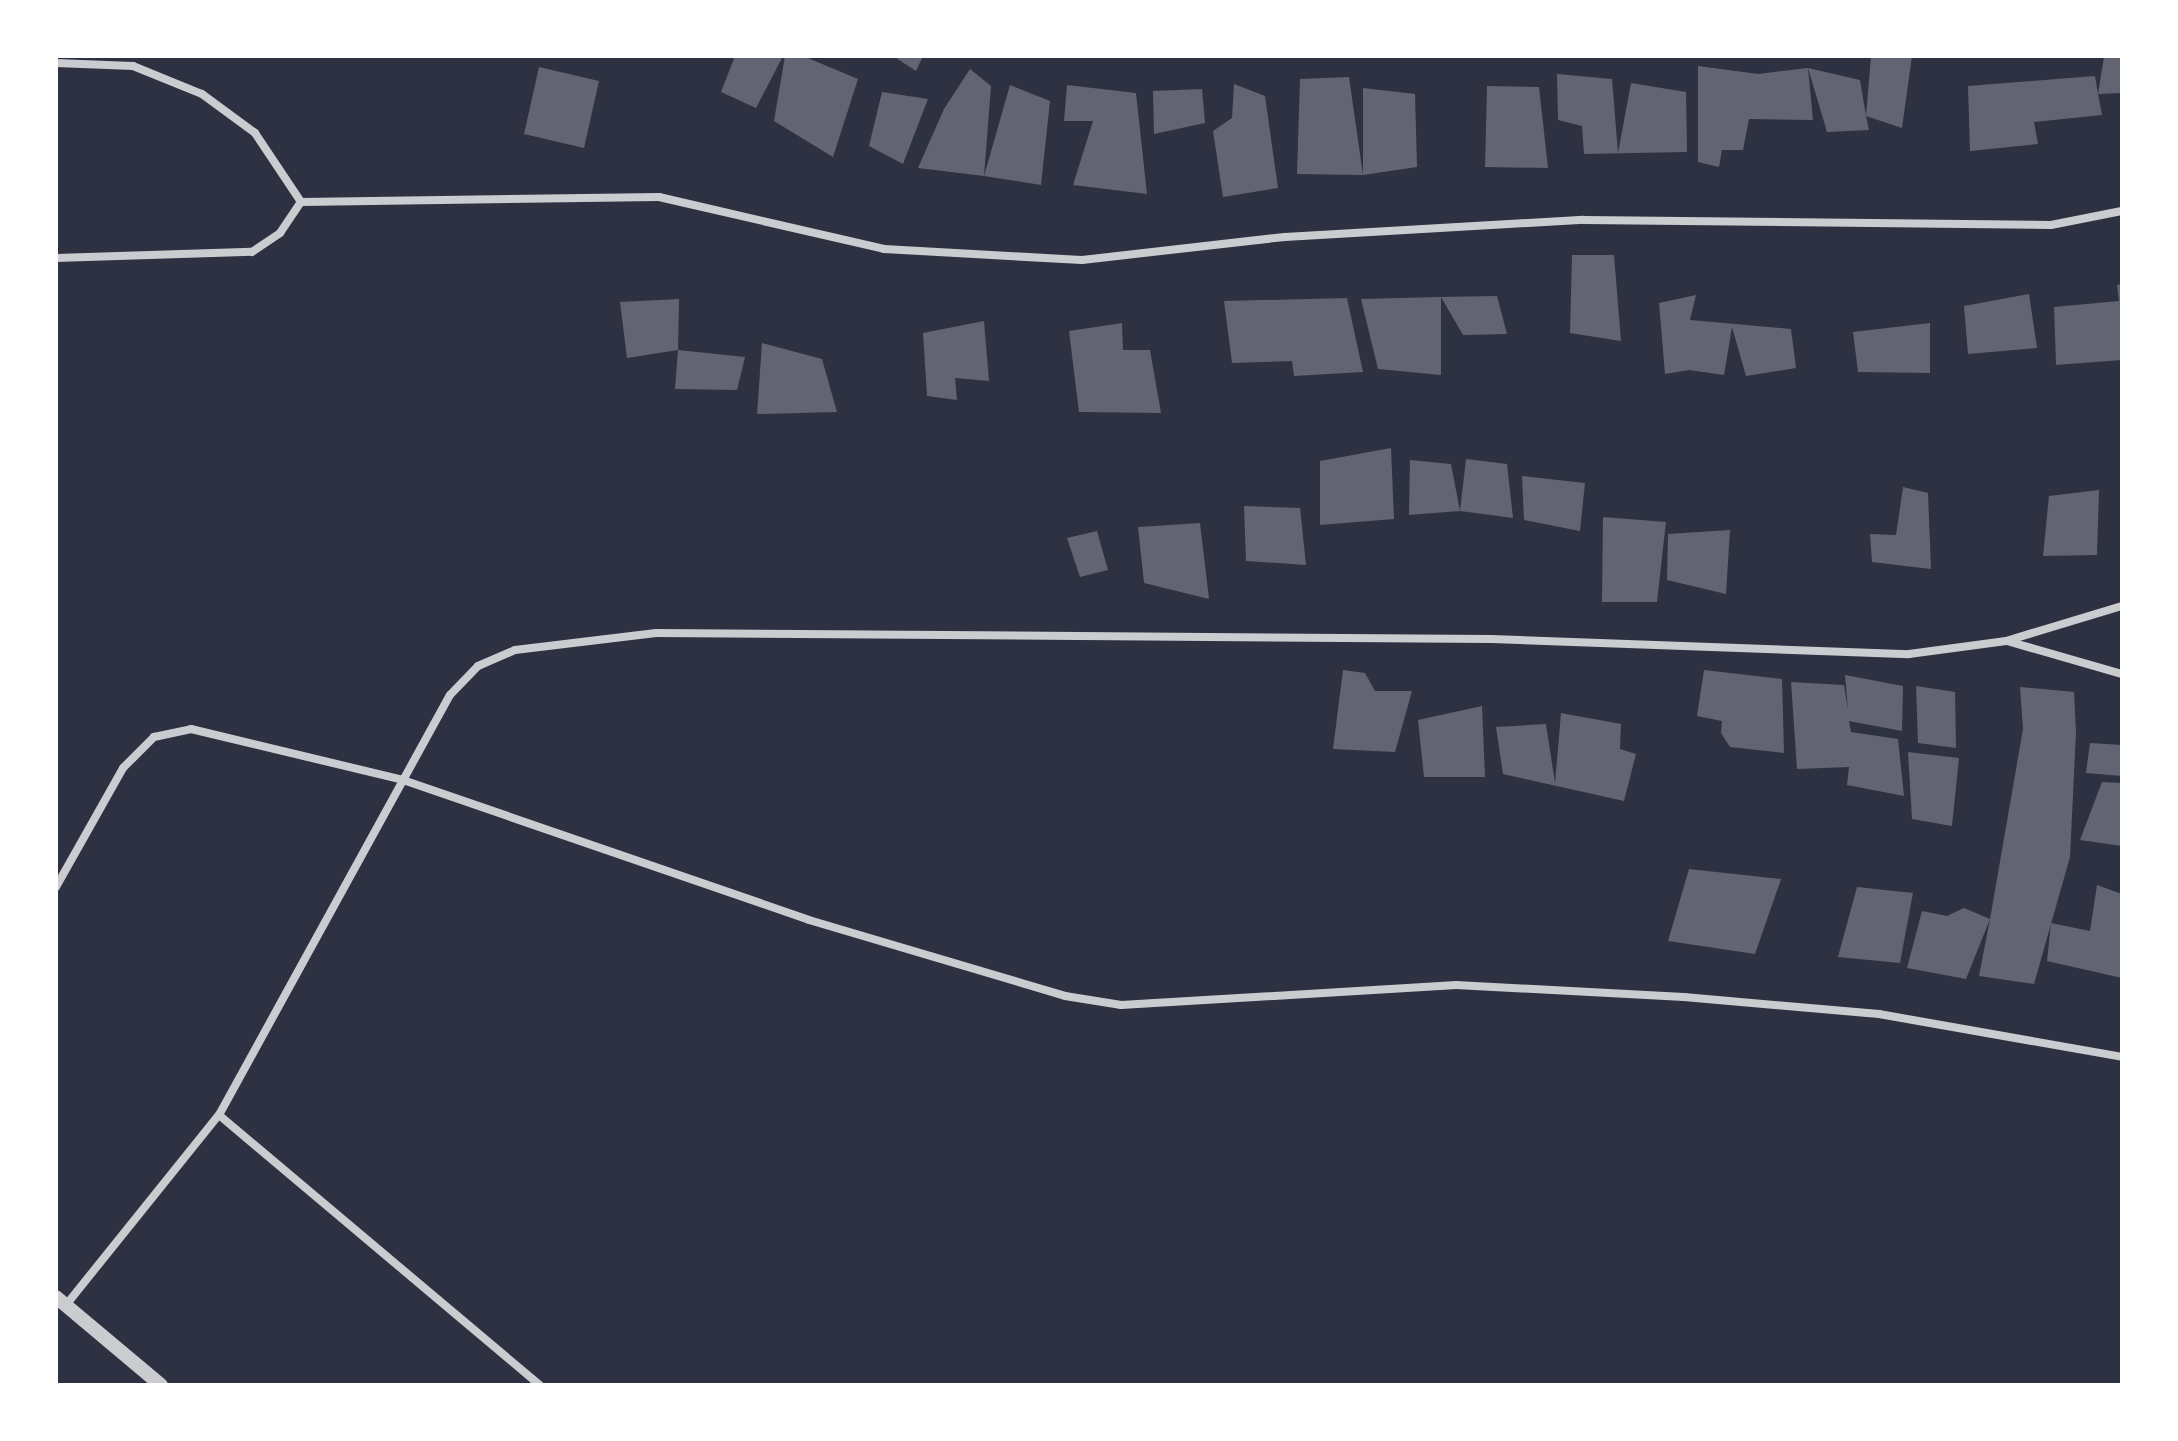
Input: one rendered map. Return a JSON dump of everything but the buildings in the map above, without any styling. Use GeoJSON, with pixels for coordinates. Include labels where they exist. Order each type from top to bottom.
{"type":"FeatureCollection","features":[{"type":"Feature","properties":{"kind":"street"},"geometry":{"type":"LineString","coordinates":[[56,63],[133,66],[202,94],[255,133],[301,202]]}},
{"type":"Feature","properties":{"kind":"street"},"geometry":{"type":"LineString","coordinates":[[301,202],[659,197],[884,249],[1082,260],[1285,237],[1584,220],[2051,225],[2122,211]]}},
{"type":"Feature","properties":{"kind":"street"},"geometry":{"type":"LineString","coordinates":[[56,258],[252,252],[280,233],[301,202]]}},
{"type":"Feature","properties":{"kind":"street"},"geometry":{"type":"LineString","coordinates":[[161,1385],[61,1301],[219,1115],[450,695],[478,666],[515,650],[656,633],[1491,639],[1909,654],[2006,641],[2122,606]]}},
{"type":"Feature","properties":{"kind":"street"},"geometry":{"type":"LineString","coordinates":[[2006,641],[2122,674]]}},
{"type":"Feature","properties":{"kind":"street"},"geometry":{"type":"LineString","coordinates":[[56,887],[123,768],[154,737],[191,729],[403,780],[809,920],[1093,1000],[1121,1005],[1456,985],[1684,997],[1879,1014],[2122,1057]]}},
{"type":"Feature","properties":{"kind":"street"},"geometry":{"type":"LineString","coordinates":[[219,1115],[540,1385]]}}]}
